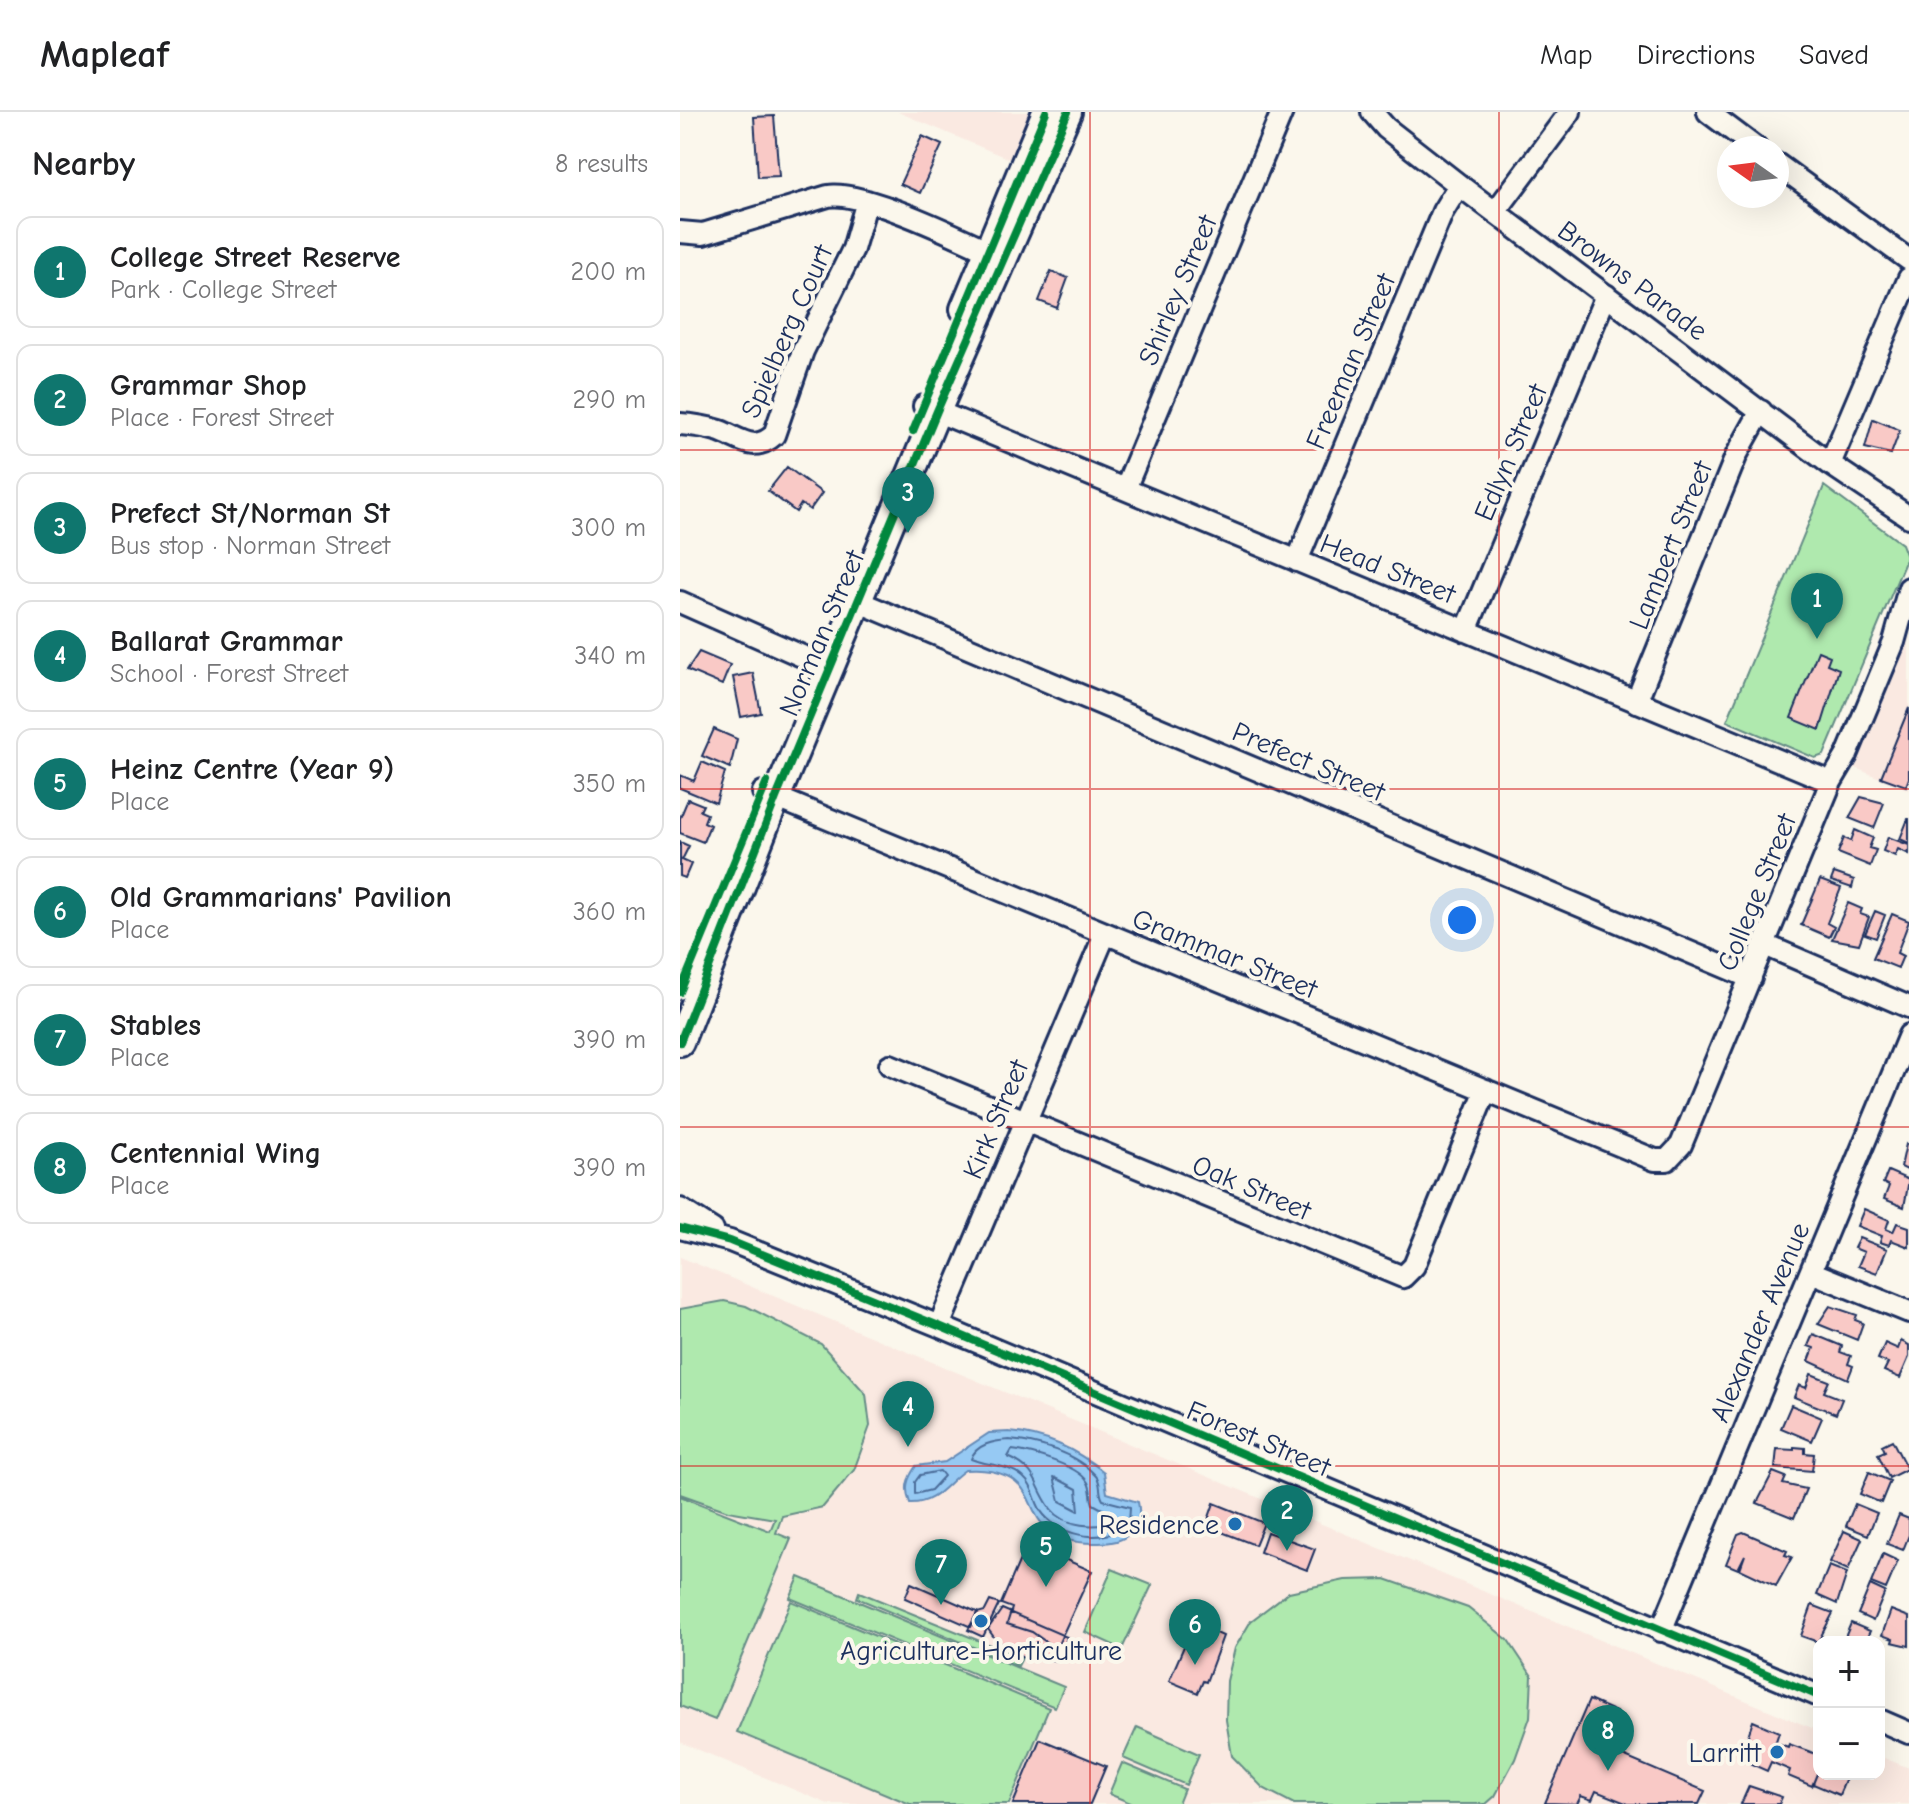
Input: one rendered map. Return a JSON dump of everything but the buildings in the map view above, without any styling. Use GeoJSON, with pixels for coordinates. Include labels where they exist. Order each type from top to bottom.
{"type":"FeatureCollection","features":[{"type":"Feature","properties":{"kind":"main road","name":"Norman Street"},"geometry":{"type":"LineString","coordinates":[[997,255],[1046,112]]}},
{"type":"Feature","properties":{"kind":"main road","name":"Norman Street"},"geometry":{"type":"LineString","coordinates":[[680,992],[769,795],[997,255],[1068,112]]}},
{"type":"Feature","properties":{"kind":"main road","name":"Norman Street"},"geometry":{"type":"LineString","coordinates":[[680,1042],[769,795]]}},
{"type":"Feature","properties":{"kind":"street","name":"Shirley Street"},"geometry":{"type":"LineString","coordinates":[[1125,489],[1282,112]]}},
{"type":"Feature","properties":{"kind":"street","name":"Browns Parade"},"geometry":{"type":"LineString","coordinates":[[1372,112],[1386,128],[1459,185],[1830,464],[1909,517]]}},
{"type":"Feature","properties":{"kind":"street"},"geometry":{"type":"LineString","coordinates":[[1496,211],[1570,112]]}},
{"type":"Feature","properties":{"kind":"street"},"geometry":{"type":"LineString","coordinates":[[1716,115],[1741,136]]}},
{"type":"Feature","properties":{"kind":"street"},"geometry":{"type":"LineString","coordinates":[[1789,173],[1909,260]]}},
{"type":"Feature","properties":{"kind":"street","name":"Freeman Street"},"geometry":{"type":"LineString","coordinates":[[1297,561],[1443,211],[1459,185]]}},
{"type":"Feature","properties":{"kind":"street"},"geometry":{"type":"LineString","coordinates":[[680,232],[703,234],[836,195],[867,201],[997,255]]}},
{"type":"Feature","properties":{"kind":"street","name":"Spielberg Court"},"geometry":{"type":"LineString","coordinates":[[680,424],[718,431],[751,445],[762,444],[774,435],[803,351],[853,249],[867,201]]}},
{"type":"Feature","properties":{"kind":"street"},"geometry":{"type":"LineString","coordinates":[[1830,464],[1909,278]]}},
{"type":"Feature","properties":{"kind":"street","name":"Edlyn Street"},"geometry":{"type":"LineString","coordinates":[[1466,631],[1606,295]]}},
{"type":"Feature","properties":{"kind":"street","name":"Head Street"},"geometry":{"type":"LineString","coordinates":[[930,409],[1831,782]]}},
{"type":"Feature","properties":{"kind":"street","name":"Lambert Street"},"geometry":{"type":"LineString","coordinates":[[1636,702],[1737,454],[1761,411]]}},
{"type":"Feature","properties":{"kind":"street","name":"Browns Parade"},"geometry":{"type":"LineString","coordinates":[[1864,488],[1909,530]]}},
{"type":"Feature","properties":{"kind":"street","name":"College Street"},"geometry":{"type":"LineString","coordinates":[[1894,642],[1909,588]]}},
{"type":"Feature","properties":{"kind":"street","name":"Prefect Street"},"geometry":{"type":"LineString","coordinates":[[851,599],[1751,978]]}},
{"type":"Feature","properties":{"kind":"street"},"geometry":{"type":"LineString","coordinates":[[680,602],[823,666]]}},
{"type":"Feature","properties":{"kind":"street","name":"College Street"},"geometry":{"type":"LineString","coordinates":[[1667,1160],[1681,1145],[1831,782],[1847,755],[1909,613]]}},
{"type":"Feature","properties":{"kind":"street","name":"Grammar Street"},"geometry":{"type":"LineString","coordinates":[[769,795],[1655,1160],[1667,1160]]}},
{"type":"Feature","properties":{"kind":"street","name":"Kirk Street"},"geometry":{"type":"LineString","coordinates":[[939,1326],[1105,934]]}},
{"type":"Feature","properties":{"kind":"street"},"geometry":{"type":"LineString","coordinates":[[1765,945],[1909,1007]]}},
{"type":"Feature","properties":{"kind":"street","name":"Alexander Avenue"},"geometry":{"type":"LineString","coordinates":[[1661,1631],[1909,1035]]}},
{"type":"Feature","properties":{"kind":"street","name":"Oak Street"},"geometry":{"type":"LineString","coordinates":[[890,1065],[1406,1282],[1486,1090]]}},
{"type":"Feature","properties":{"kind":"street","name":"Forest Street"},"geometry":{"type":"LineString","coordinates":[[680,1209],[730,1241]]}},
{"type":"Feature","properties":{"kind":"street","name":"Forest Street"},"geometry":{"type":"LineString","coordinates":[[680,1228],[730,1241],[939,1326],[1813,1694]]}},
{"type":"Feature","properties":{"kind":"street"},"geometry":{"type":"LineString","coordinates":[[1811,1272],[1909,1312]]}},
{"type":"Feature","properties":{"kind":"street"},"geometry":{"type":"LineString","coordinates":[[1885,1723],[1909,1733]]}},
{"type":"Feature","properties":{"kind":"shaded area"},"geometry":{"type":"Polygon","coordinates":[[[898,112],[1035,112],[1016,162],[898,112]]]}},
{"type":"Feature","properties":{"kind":"shaded area"},"geometry":{"type":"Polygon","coordinates":[[[1909,630],[1909,790],[1853,767],[1909,630]]]}},
{"type":"Feature","properties":{"kind":"shaded area"},"geometry":{"type":"Polygon","coordinates":[[[680,1257],[1813,1729],[1813,1780],[1885,1780],[1885,1758],[1909,1768],[1909,1804],[828,1804],[680,1742],[680,1257]]]}},
{"type":"Feature","properties":{"kind":"green space"},"geometry":{"type":"Polygon","coordinates":[[[1824,486],[1902,544],[1907,557],[1824,755],[1815,758],[1727,721],[1824,486]]]}},
{"type":"Feature","properties":{"kind":"green space"},"geometry":{"type":"Polygon","coordinates":[[[724,1301],[746,1306],[821,1344],[866,1394],[870,1426],[854,1470],[823,1507],[782,1516],[776,1533],[791,1539],[715,1720],[680,1706],[680,1496],[770,1531],[775,1519],[728,1511],[680,1494],[680,1309],[724,1301]]]}},
{"type":"Feature","properties":{"kind":"green space"},"geometry":{"type":"Polygon","coordinates":[[[1112,1569],[1152,1585],[1122,1649],[1085,1632],[1112,1569]]]}},
{"type":"Feature","properties":{"kind":"green space"},"geometry":{"type":"Polygon","coordinates":[[[799,1577],[1064,1687],[1055,1707],[790,1598],[799,1577]]]}},
{"type":"Feature","properties":{"kind":"green space"},"geometry":{"type":"Polygon","coordinates":[[[1385,1579],[1468,1608],[1508,1640],[1532,1676],[1530,1717],[1515,1759],[1495,1796],[1486,1804],[1294,1804],[1263,1788],[1232,1756],[1226,1720],[1227,1681],[1235,1648],[1251,1621],[1289,1592],[1345,1580],[1385,1579]]]}},
{"type":"Feature","properties":{"kind":"green space"},"geometry":{"type":"Polygon","coordinates":[[[859,1592],[1022,1658],[1018,1666],[857,1598],[859,1592]]]}},
{"type":"Feature","properties":{"kind":"green space"},"geometry":{"type":"Polygon","coordinates":[[[791,1601],[1049,1708],[1009,1804],[910,1804],[737,1732],[791,1601]]]}},
{"type":"Feature","properties":{"kind":"green space"},"geometry":{"type":"Polygon","coordinates":[[[1137,1727],[1199,1754],[1186,1785],[1123,1758],[1137,1727]]]}},
{"type":"Feature","properties":{"kind":"green space"},"geometry":{"type":"Polygon","coordinates":[[[1122,1763],[1184,1789],[1178,1804],[1133,1804],[1109,1794],[1122,1763]]]}},
{"type":"Feature","properties":{"kind":"water"},"geometry":{"type":"Polygon","coordinates":[[[1009,1432],[1060,1444],[1104,1472],[1107,1493],[1138,1502],[1139,1516],[1135,1528],[1124,1538],[1107,1543],[1070,1541],[1054,1535],[1036,1516],[1018,1483],[986,1470],[965,1470],[934,1496],[910,1503],[907,1484],[916,1466],[945,1462],[989,1433],[1009,1432]]]}},
{"type":"Feature","properties":{"kind":"cycle path"},"geometry":{"type":"LineString","coordinates":[[913,431],[1046,112]]}},
{"type":"Feature","properties":{"kind":"cycle path"},"geometry":{"type":"LineString","coordinates":[[680,1042],[776,798],[937,411],[1068,112]]}},
{"type":"Feature","properties":{"kind":"cycle path"},"geometry":{"type":"LineString","coordinates":[[680,992],[767,782]]}},
{"type":"Feature","properties":{"kind":"cycle path"},"geometry":{"type":"LineString","coordinates":[[680,1228],[730,1241],[939,1326],[1813,1693]]}},
{"type":"Feature","properties":{"kind":"place","name":"Prefect St/Norman St"},"geometry":{"type":"Point","coordinates":[908,533]}},
{"type":"Feature","properties":{"kind":"place","name":"College Street Reserve"},"geometry":{"type":"Point","coordinates":[1817,639]}},
{"type":"Feature","properties":{"kind":"place","name":"Ballarat Grammar"},"geometry":{"type":"Point","coordinates":[908,1447]}},
{"type":"Feature","properties":{"kind":"place","name":"Residence"},"geometry":{"type":"Point","coordinates":[1235,1524]}},
{"type":"Feature","properties":{"kind":"place","name":"Grammar Shop"},"geometry":{"type":"Point","coordinates":[1287,1551]}},
{"type":"Feature","properties":{"kind":"place","name":"Heinz Centre (Year 9)"},"geometry":{"type":"Point","coordinates":[1046,1587]}},
{"type":"Feature","properties":{"kind":"place","name":"Stables"},"geometry":{"type":"Point","coordinates":[941,1605]}},
{"type":"Feature","properties":{"kind":"place","name":"Agriculture-Horticulture"},"geometry":{"type":"Point","coordinates":[981,1621]}},
{"type":"Feature","properties":{"kind":"place","name":"Old Grammarians' Pavilion"},"geometry":{"type":"Point","coordinates":[1195,1665]}},
{"type":"Feature","properties":{"kind":"place","name":"Larritt"},"geometry":{"type":"Point","coordinates":[1777,1752]}},
{"type":"Feature","properties":{"kind":"place","name":"Centennial Wing"},"geometry":{"type":"Point","coordinates":[1608,1771]}}]}
